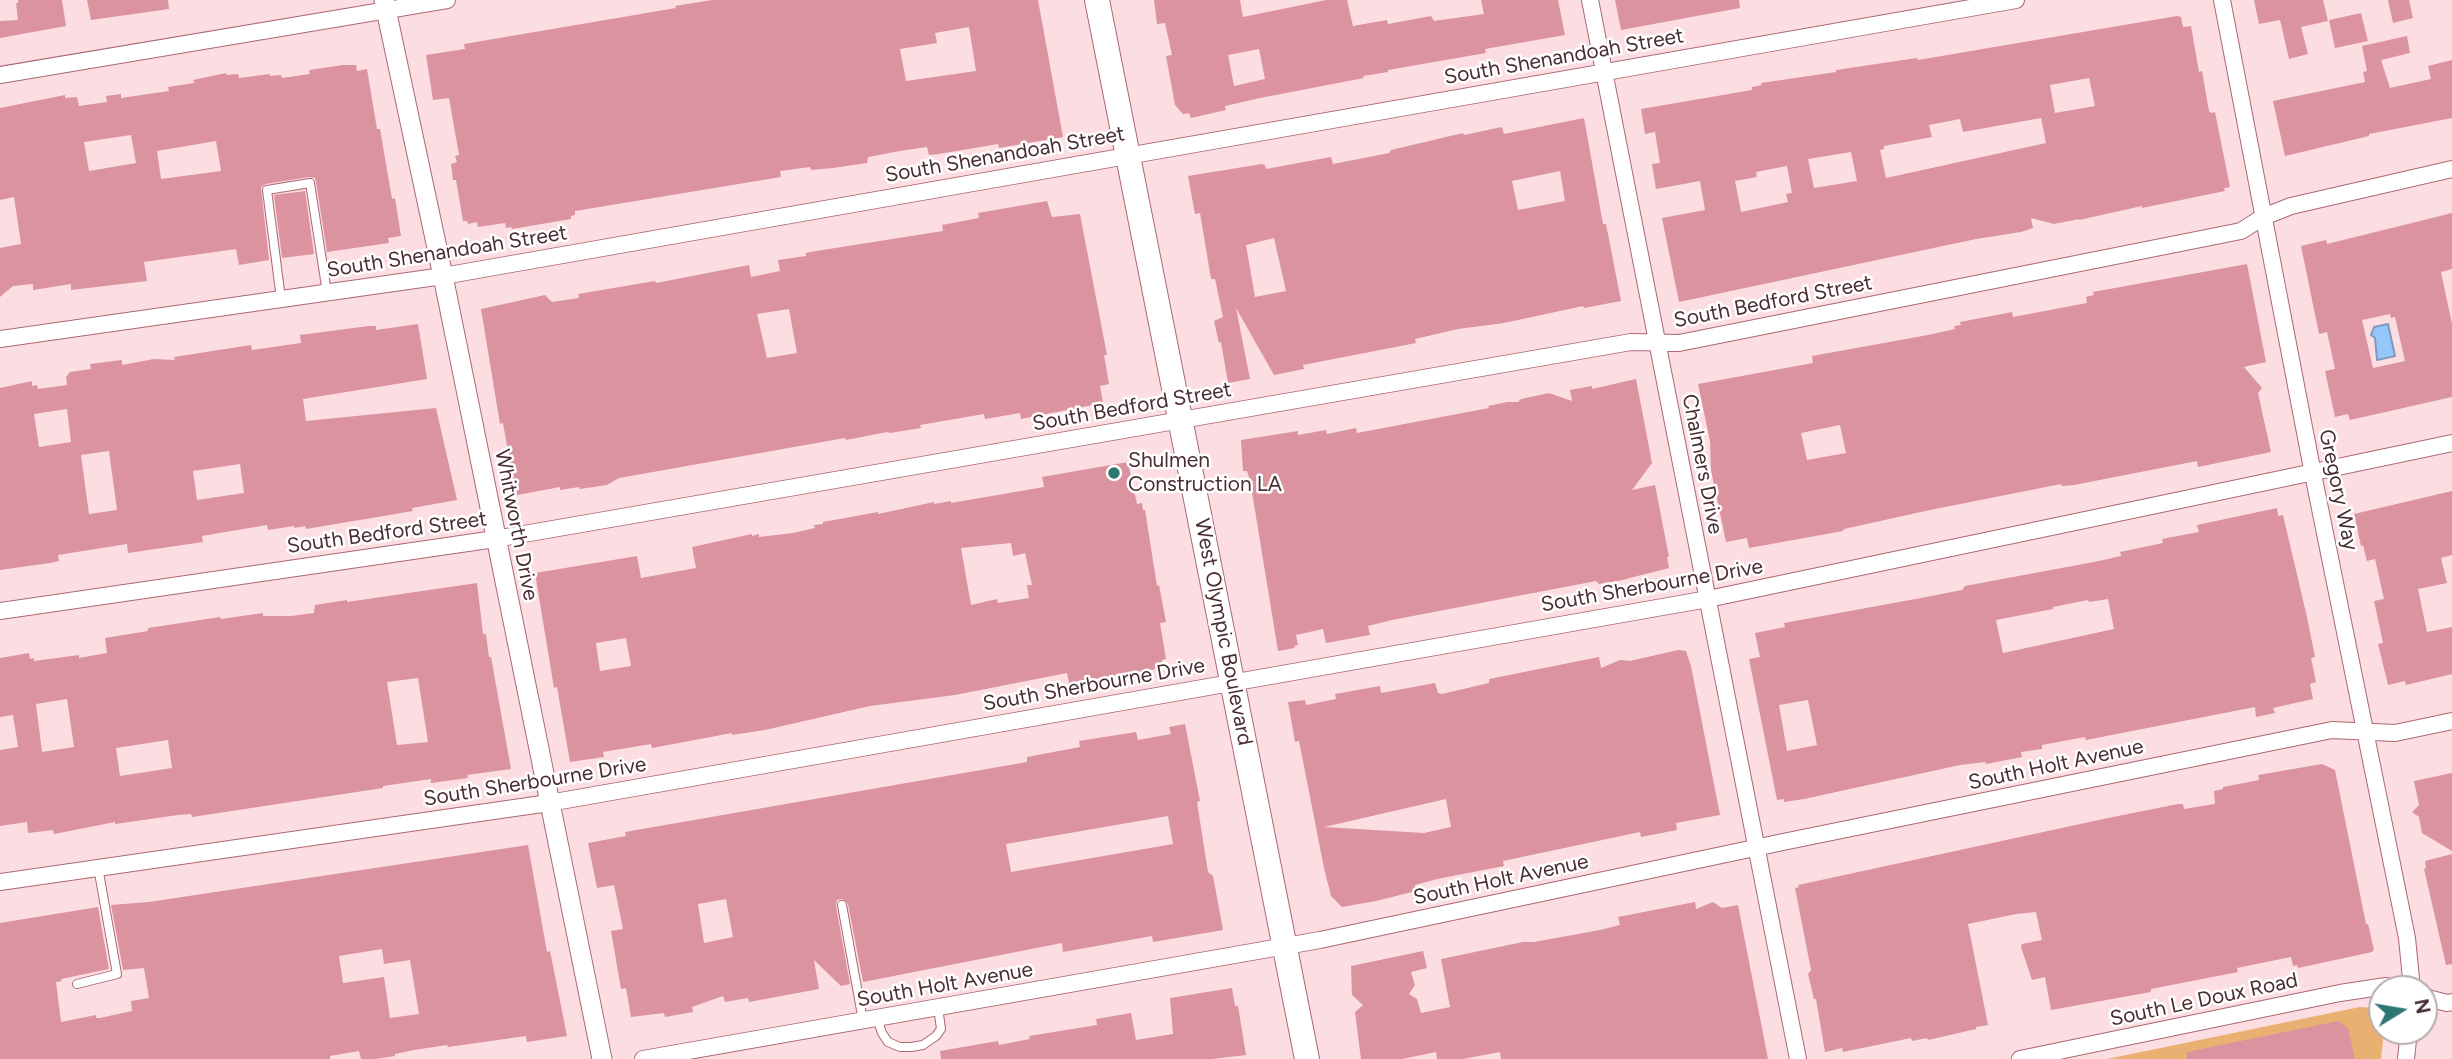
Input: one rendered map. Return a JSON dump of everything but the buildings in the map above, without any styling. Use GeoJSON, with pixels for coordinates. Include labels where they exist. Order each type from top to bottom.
{"type":"FeatureCollection","features":[{"type":"Feature","properties":{"kind":"main road","name":"West Olympic Boulevard"},"geometry":{"type":"LineString","coordinates":[[1097,0],[1307,1059]]}},
{"type":"Feature","properties":{"kind":"street"},"geometry":{"type":"LineString","coordinates":[[0,75],[385,6],[447,0]]}},
{"type":"Feature","properties":{"kind":"street","name":"Chalmers Drive"},"geometry":{"type":"LineString","coordinates":[[1590,0],[1798,1059]]}},
{"type":"Feature","properties":{"kind":"street","name":"South Shenandoah Street"},"geometry":{"type":"LineString","coordinates":[[0,339],[443,276],[2016,0]]}},
{"type":"Feature","properties":{"kind":"street","name":"Gregory Way"},"geometry":{"type":"LineString","coordinates":[[2222,0],[2313,474],[2407,939],[2411,975]]}},
{"type":"Feature","properties":{"kind":"street","name":"Whitworth Drive"},"geometry":{"type":"LineString","coordinates":[[385,6],[443,276],[601,1059]]}},
{"type":"Feature","properties":{"kind":"street","name":"South Bedford Street"},"geometry":{"type":"LineString","coordinates":[[0,611],[495,539],[1631,342],[1679,343],[2241,231],[2291,206],[2452,169]]}},
{"type":"Feature","properties":{"kind":"street","name":"South Sherbourne Drive"},"geometry":{"type":"LineString","coordinates":[[0,881],[549,803],[1707,599],[2452,443]]}},
{"type":"Feature","properties":{"kind":"street","name":"South Holt Avenue"},"geometry":{"type":"LineString","coordinates":[[643,1059],[1284,946],[2332,730],[2395,733],[2452,721]]}},
{"type":"Feature","properties":{"kind":"street","name":"South Le Doux Road"},"geometry":{"type":"LineString","coordinates":[[2020,1059],[2368,989]]}},
{"type":"Feature","properties":{"kind":"lane"},"geometry":{"type":"LineString","coordinates":[[281,299],[267,190],[310,183],[327,293]]}},
{"type":"Feature","properties":{"kind":"lane"},"geometry":{"type":"LineString","coordinates":[[77,984],[117,974],[98,867]]}},
{"type":"Feature","properties":{"kind":"lane"},"geometry":{"type":"LineString","coordinates":[[842,905],[848,948],[870,1019],[888,1042],[900,1047],[911,1047],[923,1045],[936,1036],[941,1029],[938,1007]]}},
{"type":"Feature","properties":{"kind":"shaded area"},"geometry":{"type":"Polygon","coordinates":[[[2360,1007],[2368,1008],[2368,1045],[2382,1045],[2381,1059],[2107,1059],[2360,1007]]]}},
{"type":"Feature","properties":{"kind":"water"},"geometry":{"type":"Polygon","coordinates":[[[2388,324],[2395,356],[2377,360],[2375,338],[2371,335],[2374,327],[2388,324]]]}},
{"type":"Feature","properties":{"kind":"place","name":"Shulmen Construction LA"},"geometry":{"type":"Point","coordinates":[1114,473]}}]}
